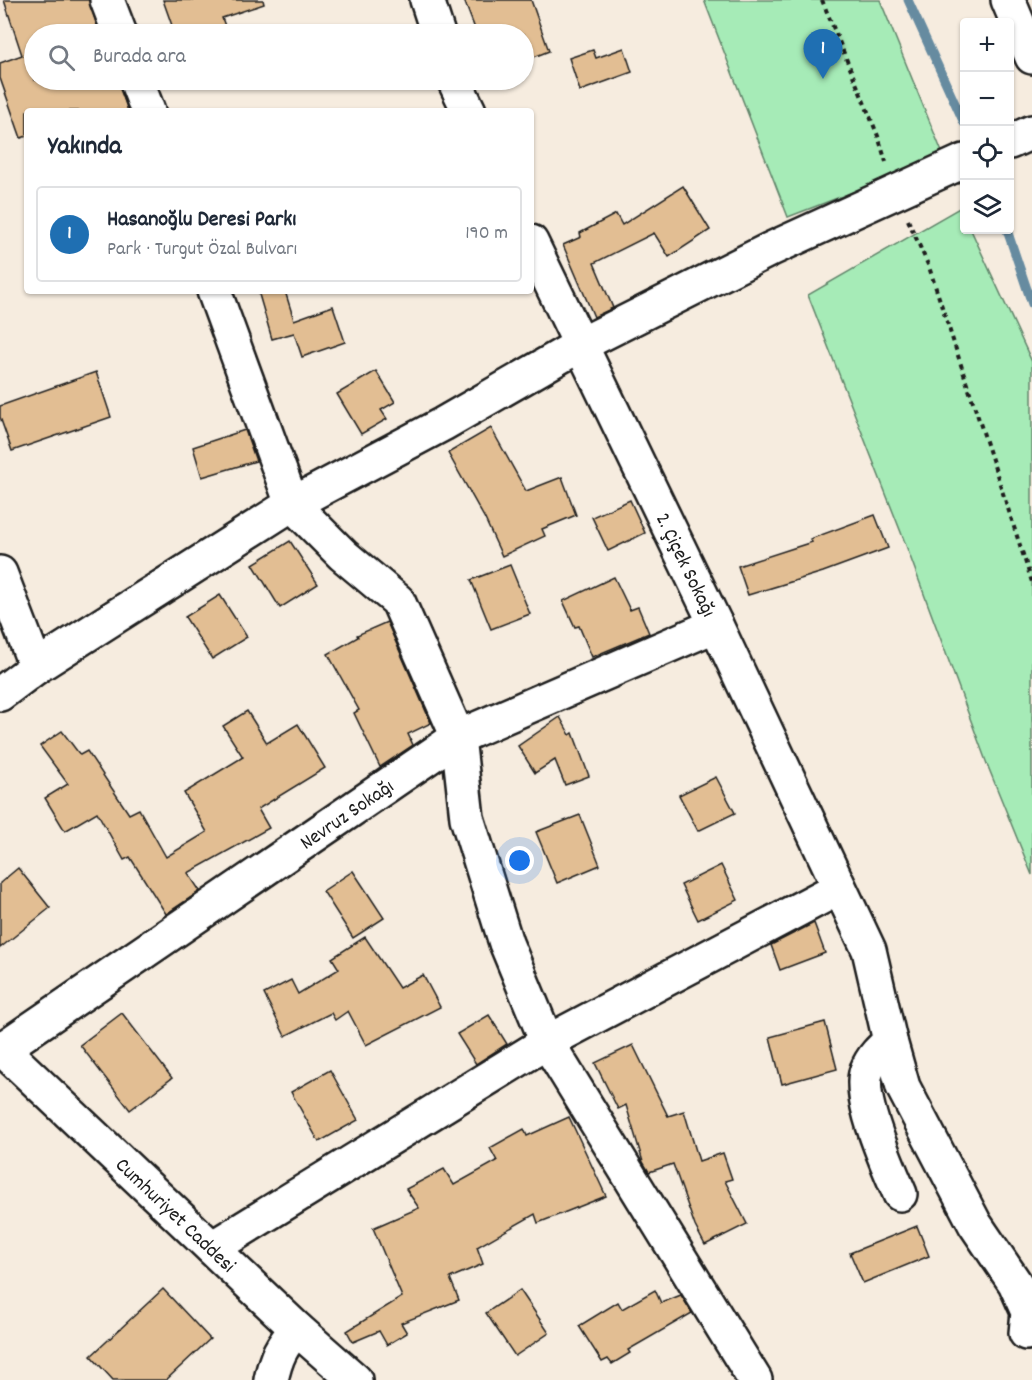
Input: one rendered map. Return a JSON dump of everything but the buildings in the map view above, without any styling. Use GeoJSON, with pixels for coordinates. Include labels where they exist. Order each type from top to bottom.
{"type":"FeatureCollection","features":[{"type":"Feature","properties":{"kind":"street"},"geometry":{"type":"LineString","coordinates":[[107,0],[116,24]]}},
{"type":"Feature","properties":{"kind":"street"},"geometry":{"type":"LineString","coordinates":[[428,0],[435,24]]}},
{"type":"Feature","properties":{"kind":"street"},"geometry":{"type":"LineString","coordinates":[[1008,0],[1032,57]]}},
{"type":"Feature","properties":{"kind":"street"},"geometry":{"type":"LineString","coordinates":[[140,90],[147,108]]}},
{"type":"Feature","properties":{"kind":"street"},"geometry":{"type":"LineString","coordinates":[[459,90],[468,108]]}},
{"type":"Feature","properties":{"kind":"street"},"geometry":{"type":"LineString","coordinates":[[1014,140],[1032,132]]}},
{"type":"Feature","properties":{"kind":"street"},"geometry":{"type":"LineString","coordinates":[[0,694],[36,667],[292,504],[443,424],[580,345],[771,249],[960,163]]}},
{"type":"Feature","properties":{"kind":"street","name":"2. Çiçek Sokağı"},"geometry":{"type":"LineString","coordinates":[[534,248],[716,625],[869,950],[903,1087],[975,1224],[1015,1283],[1028,1312],[1026,1333]]}},
{"type":"Feature","properties":{"kind":"street"},"geometry":{"type":"LineString","coordinates":[[215,294],[292,504],[343,555],[398,601],[458,737],[467,818],[506,943],[547,1042],[755,1380]]}},
{"type":"Feature","properties":{"kind":"street"},"geometry":{"type":"LineString","coordinates":[[0,573],[36,667]]}},
{"type":"Feature","properties":{"kind":"street","name":"Nevruz Sokağı"},"geometry":{"type":"LineString","coordinates":[[1,1048],[458,737],[716,625]]}},
{"type":"Feature","properties":{"kind":"street"},"geometry":{"type":"LineString","coordinates":[[212,1248],[547,1042],[839,888]]}},
{"type":"Feature","properties":{"kind":"street"},"geometry":{"type":"LineString","coordinates":[[890,1041],[877,1053],[866,1071],[864,1083],[873,1123],[900,1194]]}},
{"type":"Feature","properties":{"kind":"street","name":"Cumhuriyet Caddesi"},"geometry":{"type":"LineString","coordinates":[[1,1048],[297,1329],[355,1380]]}},
{"type":"Feature","properties":{"kind":"street"},"geometry":{"type":"LineString","coordinates":[[271,1380],[276,1360],[284,1343],[297,1329]]}},
{"type":"Feature","properties":{"kind":"path"},"geometry":{"type":"LineString","coordinates":[[822,0],[879,136],[895,191],[929,267],[1032,582]]}},
{"type":"Feature","properties":{"kind":"green space"},"geometry":{"type":"Polygon","coordinates":[[[704,0],[880,0],[944,157],[788,217],[704,0]]]}},
{"type":"Feature","properties":{"kind":"green space"},"geometry":{"type":"Polygon","coordinates":[[[960,208],[960,234],[973,234],[1032,362],[1032,875],[987,764],[904,540],[808,295],[960,208]]]}},
{"type":"Feature","properties":{"kind":"waterway"},"geometry":{"type":"LineString","coordinates":[[908,0],[960,114]]}},
{"type":"Feature","properties":{"kind":"waterway"},"geometry":{"type":"LineString","coordinates":[[1008,234],[1032,304]]}},
{"type":"Feature","properties":{"kind":"place","name":"Hasanoğlu Deresi Parkı"},"geometry":{"type":"Point","coordinates":[823,79]}}]}
